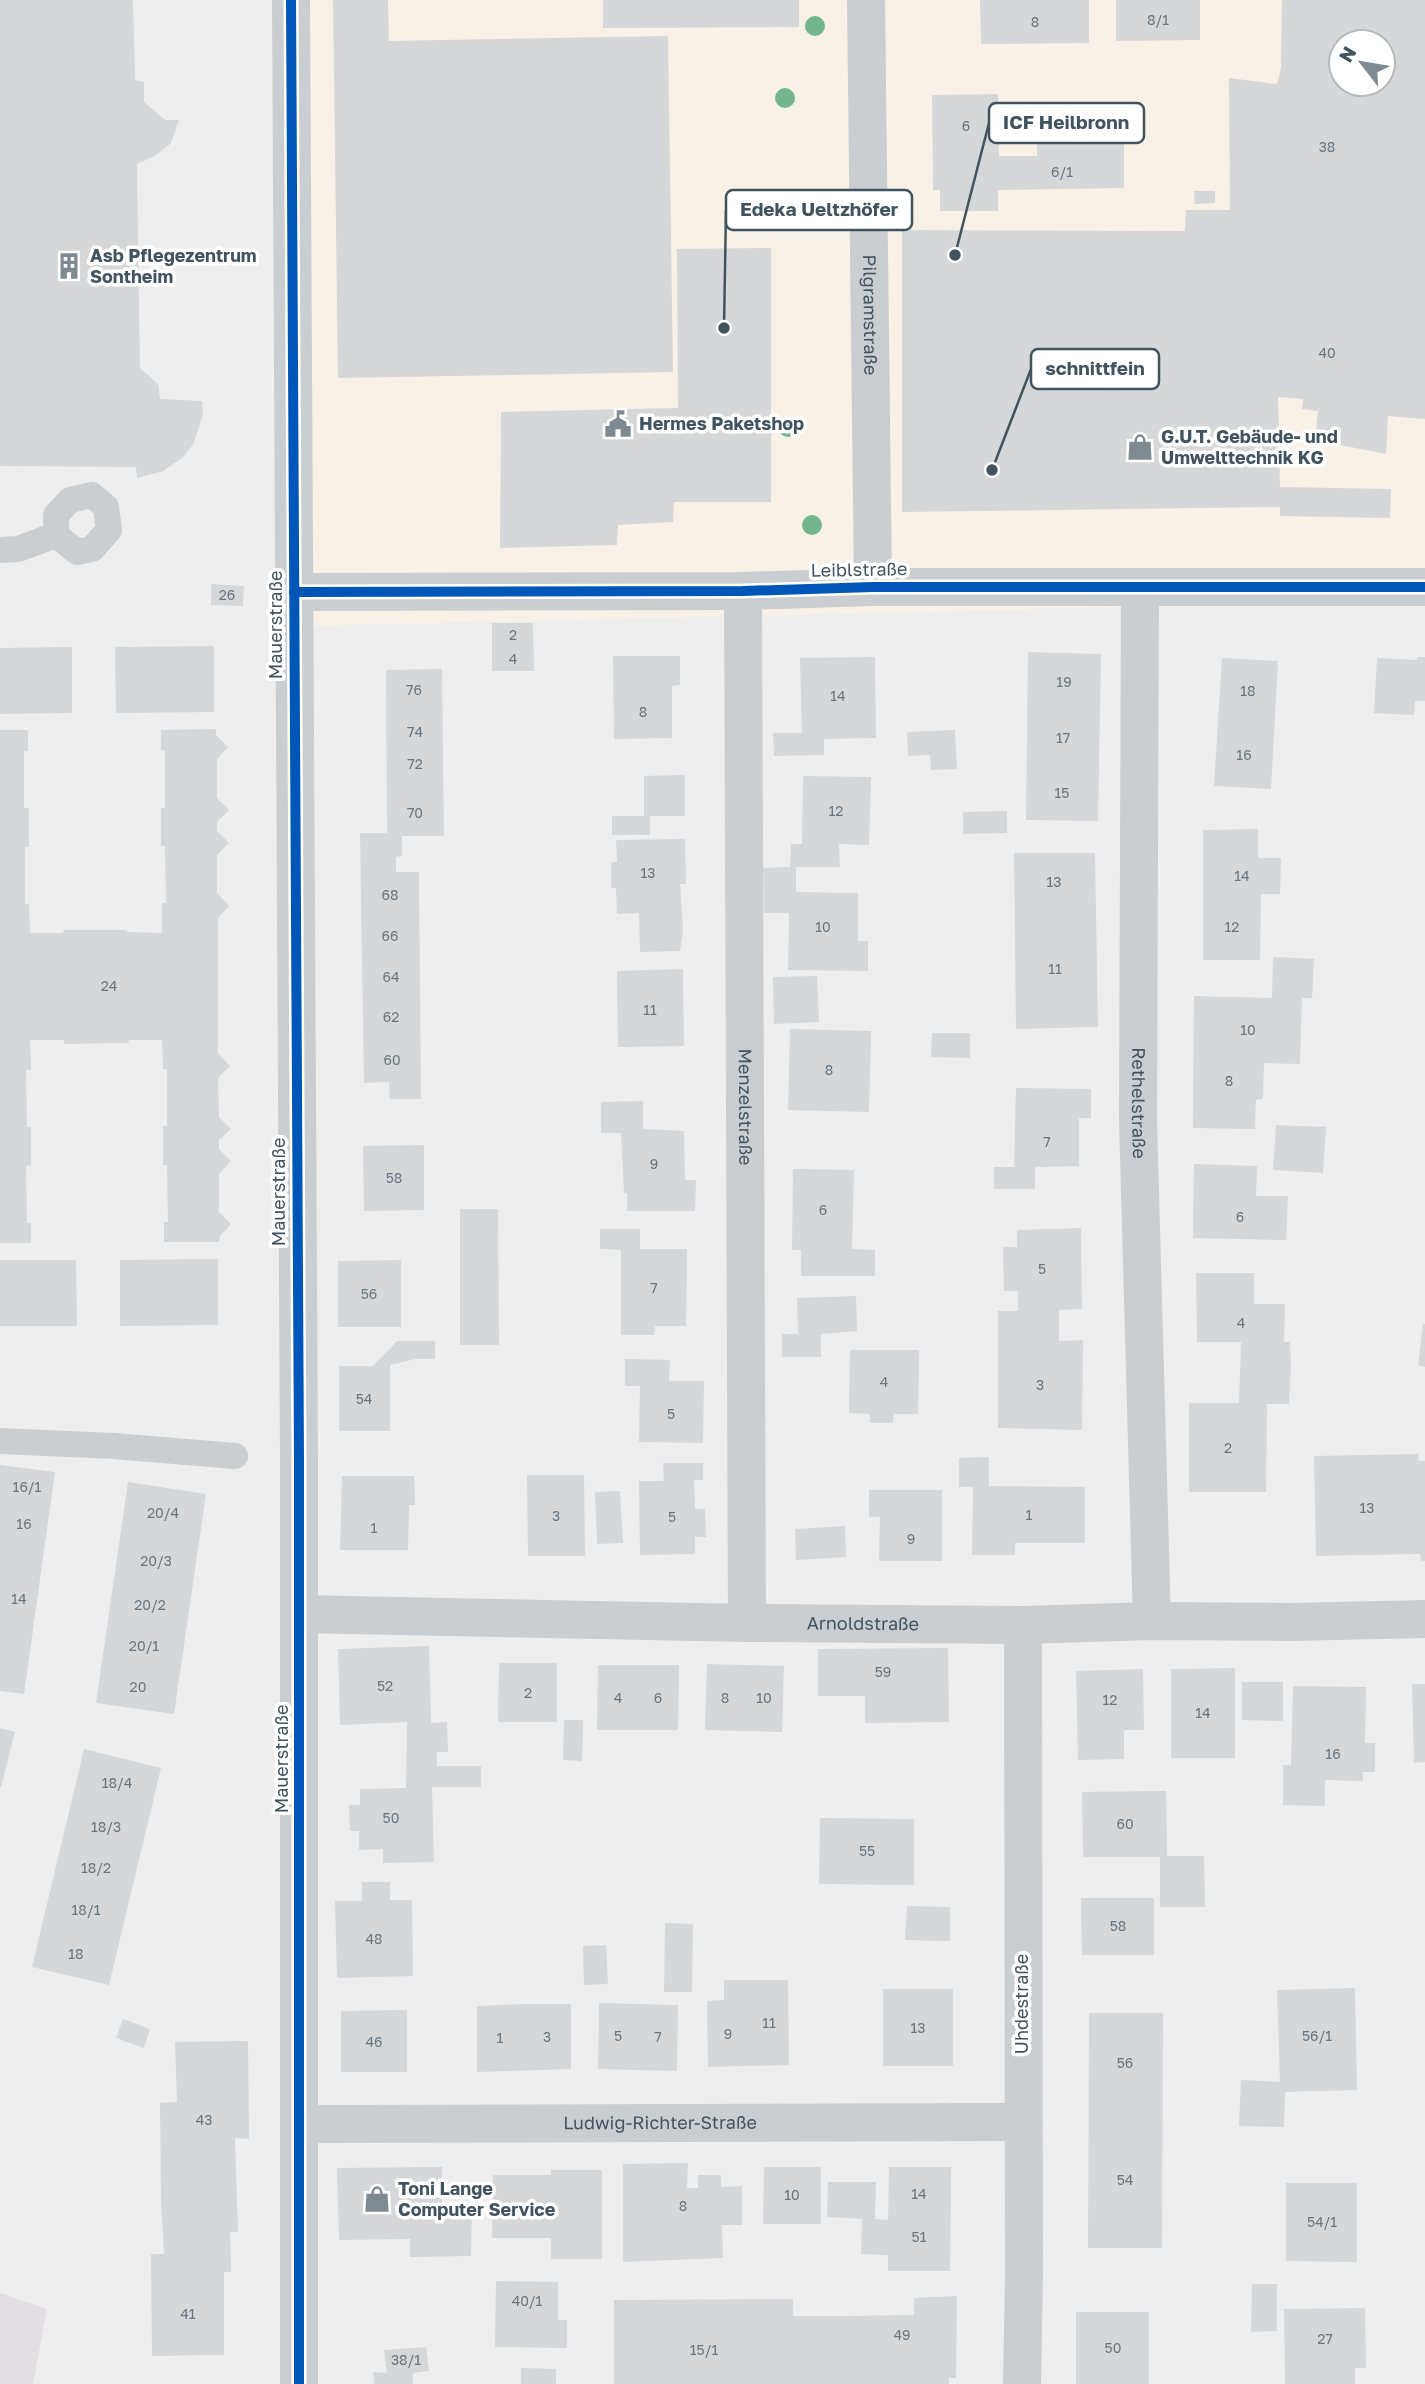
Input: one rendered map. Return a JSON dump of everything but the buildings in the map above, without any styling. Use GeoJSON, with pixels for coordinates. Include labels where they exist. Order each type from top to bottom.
{"type":"FeatureCollection","features":[{"type":"Feature","properties":{"kind":"street","name":"Mauerstraße"},"geometry":{"type":"LineString","coordinates":[[291,0],[299,1614],[299,2384]]}},
{"type":"Feature","properties":{"kind":"street","name":"Pilgramstraße"},"geometry":{"type":"LineString","coordinates":[[866,0],[873,587]]}},
{"type":"Feature","properties":{"kind":"street","name":"Leiblstraße"},"geometry":{"type":"LineString","coordinates":[[294,592],[743,591],[873,587],[1425,587]]}},
{"type":"Feature","properties":{"kind":"street","name":"Rethelstraße"},"geometry":{"type":"LineString","coordinates":[[1140,587],[1138,1120],[1152,1621]]}},
{"type":"Feature","properties":{"kind":"street","name":"Menzelstraße"},"geometry":{"type":"LineString","coordinates":[[743,591],[747,1623]]}},
{"type":"Feature","properties":{"kind":"street","name":"Arnoldstraße"},"geometry":{"type":"LineString","coordinates":[[299,1614],[747,1623],[1023,1625],[1425,1619]]}},
{"type":"Feature","properties":{"kind":"street","name":"Uhdestraße"},"geometry":{"type":"LineString","coordinates":[[1022,2384],[1023,1625]]}},
{"type":"Feature","properties":{"kind":"street","name":"Ludwig-Richter-Straße"},"geometry":{"type":"LineString","coordinates":[[300,2124],[1022,2122]]}},
{"type":"Feature","properties":{"kind":"lane"},"geometry":{"type":"LineString","coordinates":[[0,550],[18,549],[56,535]]}},
{"type":"Feature","properties":{"kind":"lane"},"geometry":{"type":"LineString","coordinates":[[0,1441],[114,1446],[235,1456]]}},
{"type":"Feature","properties":{"kind":"shaded area"},"geometry":{"type":"Polygon","coordinates":[[[306,0],[1425,0],[1425,600],[305,626],[306,0]]]}},
{"type":"Feature","properties":{"kind":"shaded area"},"geometry":{"type":"Polygon","coordinates":[[[0,2293],[47,2309],[33,2384],[0,2384],[0,2293]]]}},
{"type":"Feature","properties":{"kind":"cycle path"},"geometry":{"type":"LineString","coordinates":[[291,0],[299,1459],[299,2384]]}},
{"type":"Feature","properties":{"kind":"cycle path"},"geometry":{"type":"LineString","coordinates":[[294,592],[743,591],[873,587],[1425,587]]}},
{"type":"Feature","properties":{"kind":"place","name":"ICF Heilbronn"},"geometry":{"type":"Point","coordinates":[955,255]}},
{"type":"Feature","properties":{"kind":"place","name":"Asb Pflegezentrum Sontheim"},"geometry":{"type":"Point","coordinates":[69,266]}},
{"type":"Feature","properties":{"kind":"place","name":"Edeka Ueltzhöfer"},"geometry":{"type":"Point","coordinates":[724,328]}},
{"type":"Feature","properties":{"kind":"place","name":"Hermes Paketshop"},"geometry":{"type":"Point","coordinates":[618,424]}},
{"type":"Feature","properties":{"kind":"place","name":"G.U.T. Gebäude- und Umwelttechnik KG"},"geometry":{"type":"Point","coordinates":[1140,447]}},
{"type":"Feature","properties":{"kind":"place","name":"schnittfein"},"geometry":{"type":"Point","coordinates":[992,470]}},
{"type":"Feature","properties":{"kind":"place","name":"Toni Lange Computer Service"},"geometry":{"type":"Point","coordinates":[377,2199]}}]}
